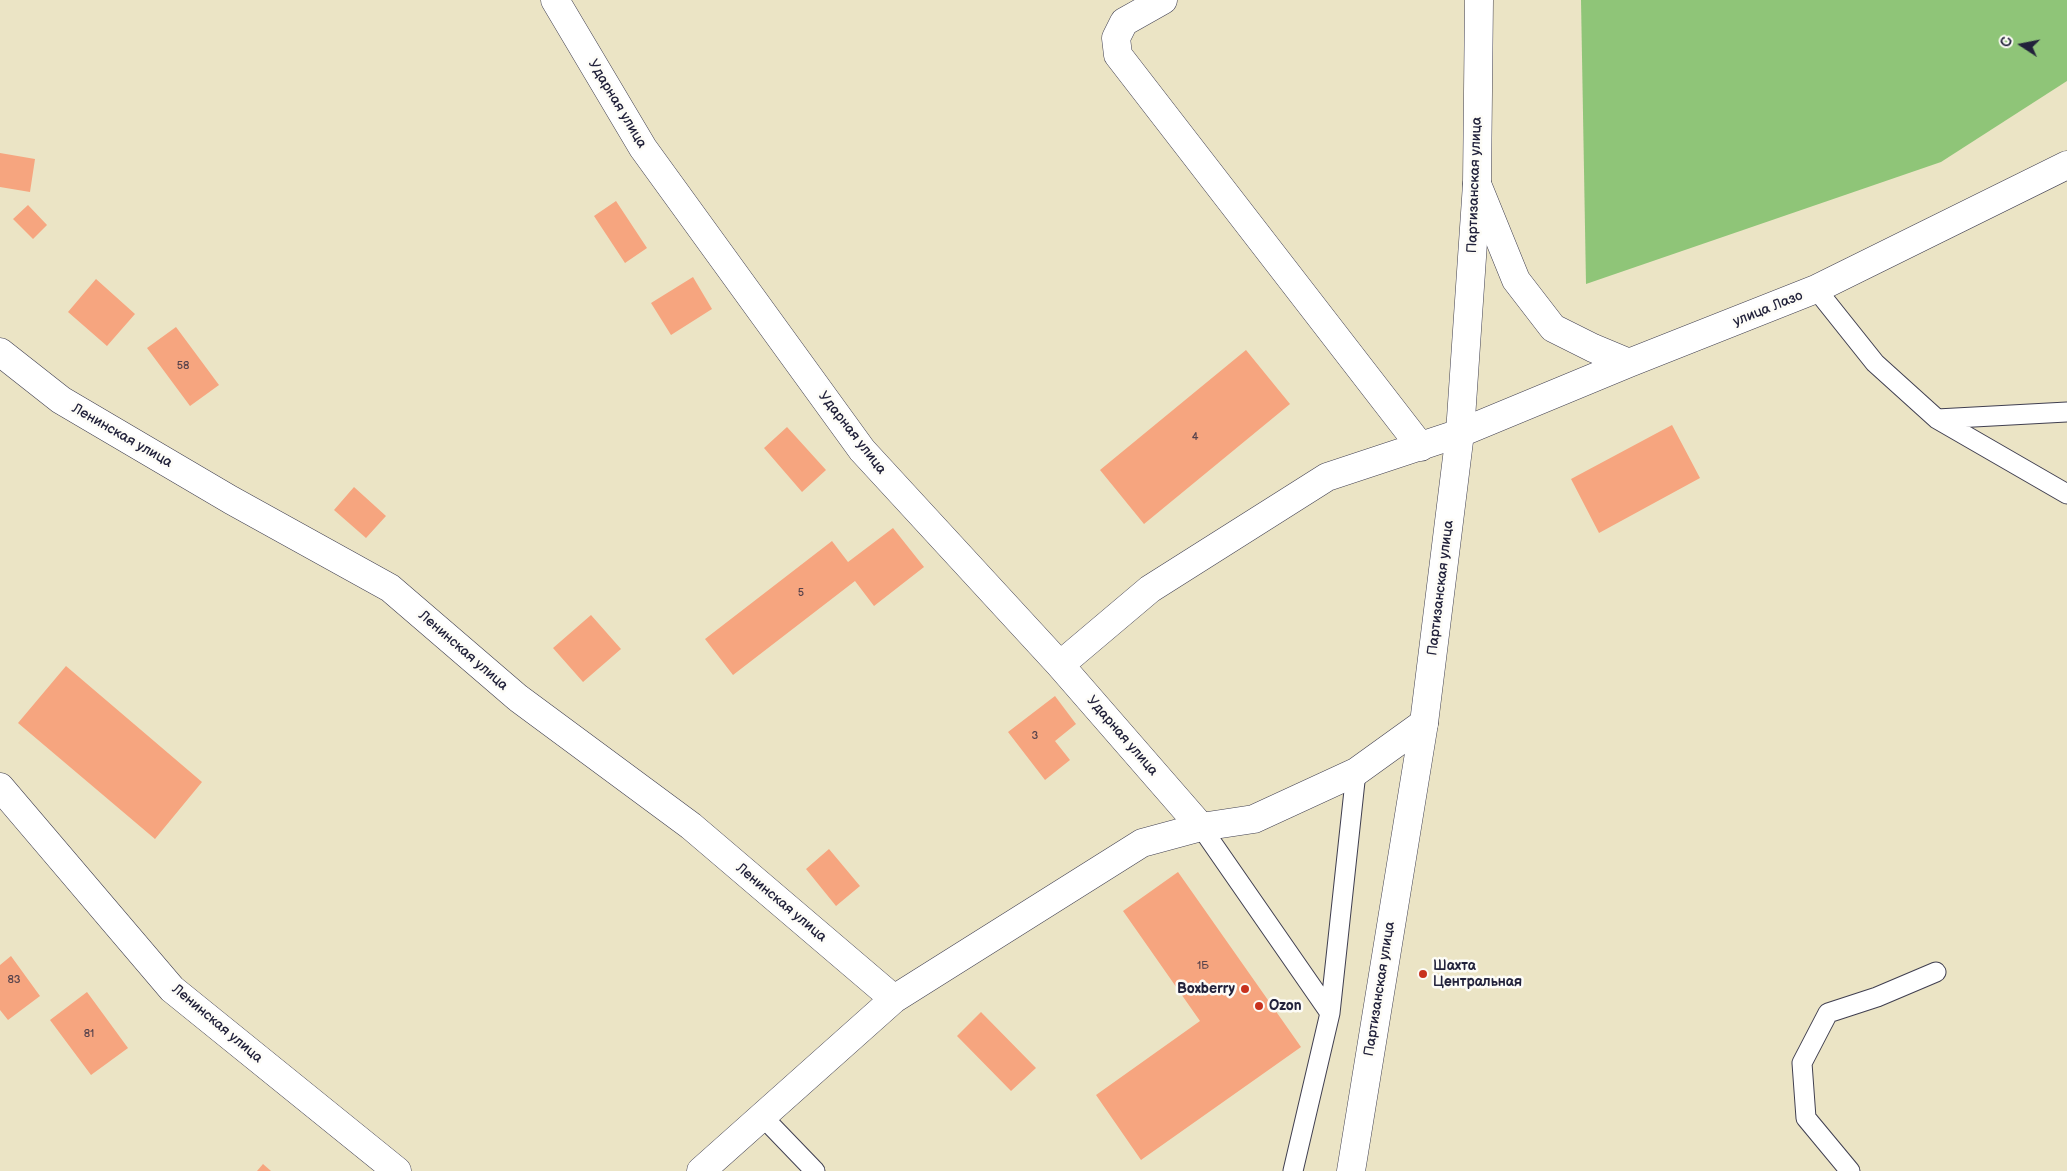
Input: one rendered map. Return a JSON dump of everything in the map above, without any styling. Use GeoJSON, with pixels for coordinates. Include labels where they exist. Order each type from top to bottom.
{"type":"FeatureCollection","features":[{"type":"Feature","properties":{"kind":"street","name":"Ударная улица"},"geometry":{"type":"LineString","coordinates":[[555,0],[643,148],[862,450],[1060,665],[1201,827]]}},
{"type":"Feature","properties":{"kind":"street"},"geometry":{"type":"LineString","coordinates":[[1163,0],[1124,22],[1116,38],[1118,54],[1421,448]]}},
{"type":"Feature","properties":{"kind":"street","name":"Партизанская улица"},"geometry":{"type":"LineString","coordinates":[[1351,1171],[1424,723],[1460,433],[1477,184],[1479,0]]}},
{"type":"Feature","properties":{"kind":"street","name":"улица Лазо"},"geometry":{"type":"LineString","coordinates":[[1060,665],[1150,589],[1327,477],[1421,448],[1816,290],[2067,165]]}},
{"type":"Feature","properties":{"kind":"street"},"geometry":{"type":"LineString","coordinates":[[1477,184],[1516,280],[1553,328],[1593,348],[1630,363]]}},
{"type":"Feature","properties":{"kind":"street","name":"Ленинская улица"},"geometry":{"type":"LineString","coordinates":[[0,352],[61,400],[231,500],[390,588],[518,698],[691,826],[894,998]]}},
{"type":"Feature","properties":{"kind":"street"},"geometry":{"type":"LineString","coordinates":[[701,1171],[894,998],[1142,842],[1201,827],[1254,819],[1356,772],[1424,723]]}},
{"type":"Feature","properties":{"kind":"street","name":"Ленинская улица"},"geometry":{"type":"LineString","coordinates":[[0,786],[172,988],[397,1171]]}},
{"type":"Feature","properties":{"kind":"lane"},"geometry":{"type":"LineString","coordinates":[[1816,290],[1875,363],[1938,419],[2067,494]]}},
{"type":"Feature","properties":{"kind":"lane"},"geometry":{"type":"LineString","coordinates":[[1938,419],[2067,412]]}},
{"type":"Feature","properties":{"kind":"lane"},"geometry":{"type":"LineString","coordinates":[[1293,1171],[1330,1013],[1356,772]]}},
{"type":"Feature","properties":{"kind":"lane"},"geometry":{"type":"LineString","coordinates":[[1201,827],[1330,1013]]}},
{"type":"Feature","properties":{"kind":"lane"},"geometry":{"type":"LineString","coordinates":[[1850,1171],[1806,1118],[1802,1062],[1828,1013],[1877,997],[1936,972]]}},
{"type":"Feature","properties":{"kind":"lane"},"geometry":{"type":"LineString","coordinates":[[762,1116],[815,1171]]}},
{"type":"Feature","properties":{"kind":"green space"},"geometry":{"type":"Polygon","coordinates":[[[1581,0],[2067,0],[2067,81],[1941,162],[1586,284],[1581,0]]]}},
{"type":"Feature","properties":{"kind":"building"},"geometry":{"type":"Polygon","coordinates":[[[0,153],[35,159],[30,192],[0,187],[0,153]]]}},
{"type":"Feature","properties":{"kind":"building"},"geometry":{"type":"Polygon","coordinates":[[[616,201],[647,248],[625,263],[594,216],[616,201]]]}},
{"type":"Feature","properties":{"kind":"building"},"geometry":{"type":"Polygon","coordinates":[[[28,205],[47,225],[33,239],[13,219],[28,205]]]}},
{"type":"Feature","properties":{"kind":"building"},"geometry":{"type":"Polygon","coordinates":[[[693,277],[712,309],[671,335],[651,303],[693,277]]]}},
{"type":"Feature","properties":{"kind":"building"},"geometry":{"type":"Polygon","coordinates":[[[96,279],[135,314],[107,346],[68,312],[96,279]]]}},
{"type":"Feature","properties":{"kind":"building"},"geometry":{"type":"Polygon","coordinates":[[[176,327],[219,385],[190,406],[147,348],[176,327]]]}},
{"type":"Feature","properties":{"kind":"building"},"geometry":{"type":"Polygon","coordinates":[[[1246,350],[1290,404],[1144,524],[1100,470],[1246,350]]]}},
{"type":"Feature","properties":{"kind":"building"},"geometry":{"type":"Polygon","coordinates":[[[1672,425],[1700,478],[1599,533],[1571,479],[1672,425]]]}},
{"type":"Feature","properties":{"kind":"building"},"geometry":{"type":"Polygon","coordinates":[[[787,427],[826,470],[802,492],[764,448],[787,427]]]}},
{"type":"Feature","properties":{"kind":"building"},"geometry":{"type":"Polygon","coordinates":[[[354,487],[386,516],[366,538],[334,510],[354,487]]]}},
{"type":"Feature","properties":{"kind":"building"},"geometry":{"type":"Polygon","coordinates":[[[893,528],[924,567],[874,606],[855,581],[733,675],[705,639],[832,541],[848,562],[893,528]]]}},
{"type":"Feature","properties":{"kind":"building"},"geometry":{"type":"Polygon","coordinates":[[[591,615],[621,649],[583,682],[553,648],[591,615]]]}},
{"type":"Feature","properties":{"kind":"building"},"geometry":{"type":"Polygon","coordinates":[[[66,666],[202,782],[155,839],[18,723],[66,666]]]}},
{"type":"Feature","properties":{"kind":"building"},"geometry":{"type":"Polygon","coordinates":[[[1055,696],[1076,724],[1055,741],[1070,760],[1045,780],[1008,732],[1055,696]]]}},
{"type":"Feature","properties":{"kind":"building"},"geometry":{"type":"Polygon","coordinates":[[[829,849],[860,886],[836,906],[806,869],[829,849]]]}},
{"type":"Feature","properties":{"kind":"building"},"geometry":{"type":"Polygon","coordinates":[[[1178,872],[1301,1047],[1141,1160],[1096,1095],[1200,1021],[1123,911],[1178,872]]]}},
{"type":"Feature","properties":{"kind":"building"},"geometry":{"type":"Polygon","coordinates":[[[11,956],[40,996],[8,1020],[0,1010],[0,965],[11,956]]]}},
{"type":"Feature","properties":{"kind":"building"},"geometry":{"type":"Polygon","coordinates":[[[87,992],[128,1048],[91,1075],[50,1020],[87,992]]]}},
{"type":"Feature","properties":{"kind":"building"},"geometry":{"type":"Polygon","coordinates":[[[981,1012],[1036,1068],[1011,1091],[957,1036],[981,1012]]]}},
{"type":"Feature","properties":{"kind":"building"},"geometry":{"type":"Polygon","coordinates":[[[263,1164],[271,1171],[257,1171],[263,1164]]]}},
{"type":"Feature","properties":{"kind":"place","name":"Шахта Центральная"},"geometry":{"type":"Point","coordinates":[1423,974]}},
{"type":"Feature","properties":{"kind":"place","name":"Boxberry"},"geometry":{"type":"Point","coordinates":[1245,989]}},
{"type":"Feature","properties":{"kind":"place","name":"Ozon"},"geometry":{"type":"Point","coordinates":[1259,1006]}}]}
